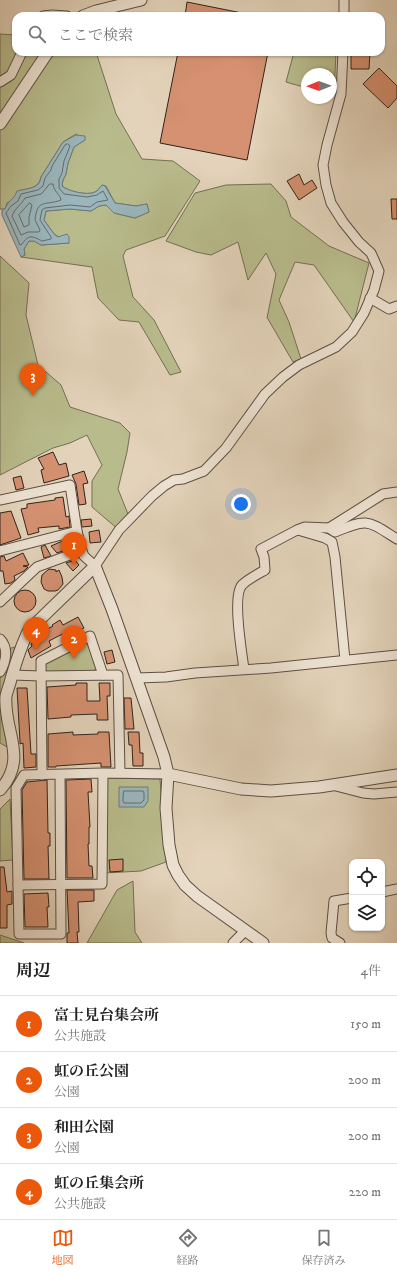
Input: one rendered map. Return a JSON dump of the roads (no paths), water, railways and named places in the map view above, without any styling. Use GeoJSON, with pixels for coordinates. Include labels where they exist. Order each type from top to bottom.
{"type":"FeatureCollection","features":[{"type":"Feature","properties":{"kind":"street"},"geometry":{"type":"LineString","coordinates":[[93,12],[141,0]]}},
{"type":"Feature","properties":{"kind":"street"},"geometry":{"type":"LineString","coordinates":[[344,0],[344,12]]}},
{"type":"Feature","properties":{"kind":"street"},"geometry":{"type":"LineString","coordinates":[[0,82],[11,75],[20,56]]}},
{"type":"Feature","properties":{"kind":"street"},"geometry":{"type":"LineString","coordinates":[[0,124],[45,56]]}},
{"type":"Feature","properties":{"kind":"street"},"geometry":{"type":"LineString","coordinates":[[0,790],[13,770],[14,753],[7,712],[6,696],[22,643],[29,630],[95,566],[119,530],[152,496],[174,480],[204,471],[226,448],[265,394],[274,385],[299,365],[336,347],[352,332],[364,313],[374,290],[379,271],[371,253],[359,242],[343,222],[331,203],[326,185],[324,165],[327,145],[341,94],[343,56]]}},
{"type":"Feature","properties":{"kind":"street"},"geometry":{"type":"LineString","coordinates":[[370,298],[389,308],[397,306]]}},
{"type":"Feature","properties":{"kind":"street"},"geometry":{"type":"LineString","coordinates":[[0,500],[70,485],[82,551],[84,556],[95,566],[137,678],[164,757],[168,774],[166,808],[169,845],[178,875],[197,896],[263,943]]}},
{"type":"Feature","properties":{"kind":"street"},"geometry":{"type":"LineString","coordinates":[[329,528],[383,494],[397,492]]}},
{"type":"Feature","properties":{"kind":"street"},"geometry":{"type":"LineString","coordinates":[[244,669],[238,595],[242,586],[266,570],[261,549],[305,527],[329,528],[335,532],[364,522],[375,525],[397,540]]}},
{"type":"Feature","properties":{"kind":"street"},"geometry":{"type":"LineString","coordinates":[[0,551],[77,530]]}},
{"type":"Feature","properties":{"kind":"street"},"geometry":{"type":"LineString","coordinates":[[297,530],[325,538],[332,542],[335,558],[345,660]]}},
{"type":"Feature","properties":{"kind":"street"},"geometry":{"type":"LineString","coordinates":[[0,602],[37,567],[64,556],[82,551]]}},
{"type":"Feature","properties":{"kind":"street"},"geometry":{"type":"LineString","coordinates":[[42,775],[41,661],[90,636],[103,675]]}},
{"type":"Feature","properties":{"kind":"street"},"geometry":{"type":"LineString","coordinates":[[0,639],[4,643],[6,652],[3,667],[0,672]]}},
{"type":"Feature","properties":{"kind":"street"},"geometry":{"type":"LineString","coordinates":[[137,678],[271,668],[397,655]]}},
{"type":"Feature","properties":{"kind":"street"},"geometry":{"type":"LineString","coordinates":[[12,676],[118,675],[120,774]]}},
{"type":"Feature","properties":{"kind":"street"},"geometry":{"type":"LineString","coordinates":[[18,885],[102,884],[103,773]]}},
{"type":"Feature","properties":{"kind":"street"},"geometry":{"type":"LineString","coordinates":[[60,775],[61,934],[19,934],[16,788],[24,775],[103,773],[168,774],[241,789],[264,791],[301,789],[397,775]]}},
{"type":"Feature","properties":{"kind":"street"},"geometry":{"type":"LineString","coordinates":[[332,785],[363,793],[374,794],[397,792]]}},
{"type":"Feature","properties":{"kind":"street"},"geometry":{"type":"LineString","coordinates":[[385,891],[397,889]]}},
{"type":"Feature","properties":{"kind":"street"},"geometry":{"type":"LineString","coordinates":[[340,943],[332,938],[331,933],[334,901],[349,898]]}},
{"type":"Feature","properties":{"kind":"street"},"geometry":{"type":"LineString","coordinates":[[234,943],[245,931]]}},
{"type":"Feature","properties":{"kind":"water"},"geometry":{"type":"Polygon","coordinates":[[[76,135],[85,136],[85,140],[74,147],[62,186],[73,191],[92,193],[98,190],[102,185],[105,186],[115,203],[136,206],[147,204],[149,212],[135,218],[114,213],[106,205],[99,206],[91,211],[70,209],[46,211],[44,220],[54,234],[58,237],[67,234],[69,237],[69,243],[41,245],[34,241],[29,241],[24,249],[25,255],[21,257],[2,215],[2,210],[5,209],[17,191],[36,186],[38,184],[63,142],[76,135]]]}},
{"type":"Feature","properties":{"kind":"water"},"geometry":{"type":"Polygon","coordinates":[[[119,787],[148,787],[148,801],[144,807],[119,807],[119,787]]]}},
{"type":"Feature","properties":{"kind":"place","name":"和田公園"},"geometry":{"type":"Point","coordinates":[33,396]}},
{"type":"Feature","properties":{"kind":"place","name":"富士見台集会所"},"geometry":{"type":"Point","coordinates":[74,565]}},
{"type":"Feature","properties":{"kind":"place","name":"虹の丘集会所"},"geometry":{"type":"Point","coordinates":[36,650]}},
{"type":"Feature","properties":{"kind":"place","name":"虹の丘公園"},"geometry":{"type":"Point","coordinates":[74,659]}}]}
